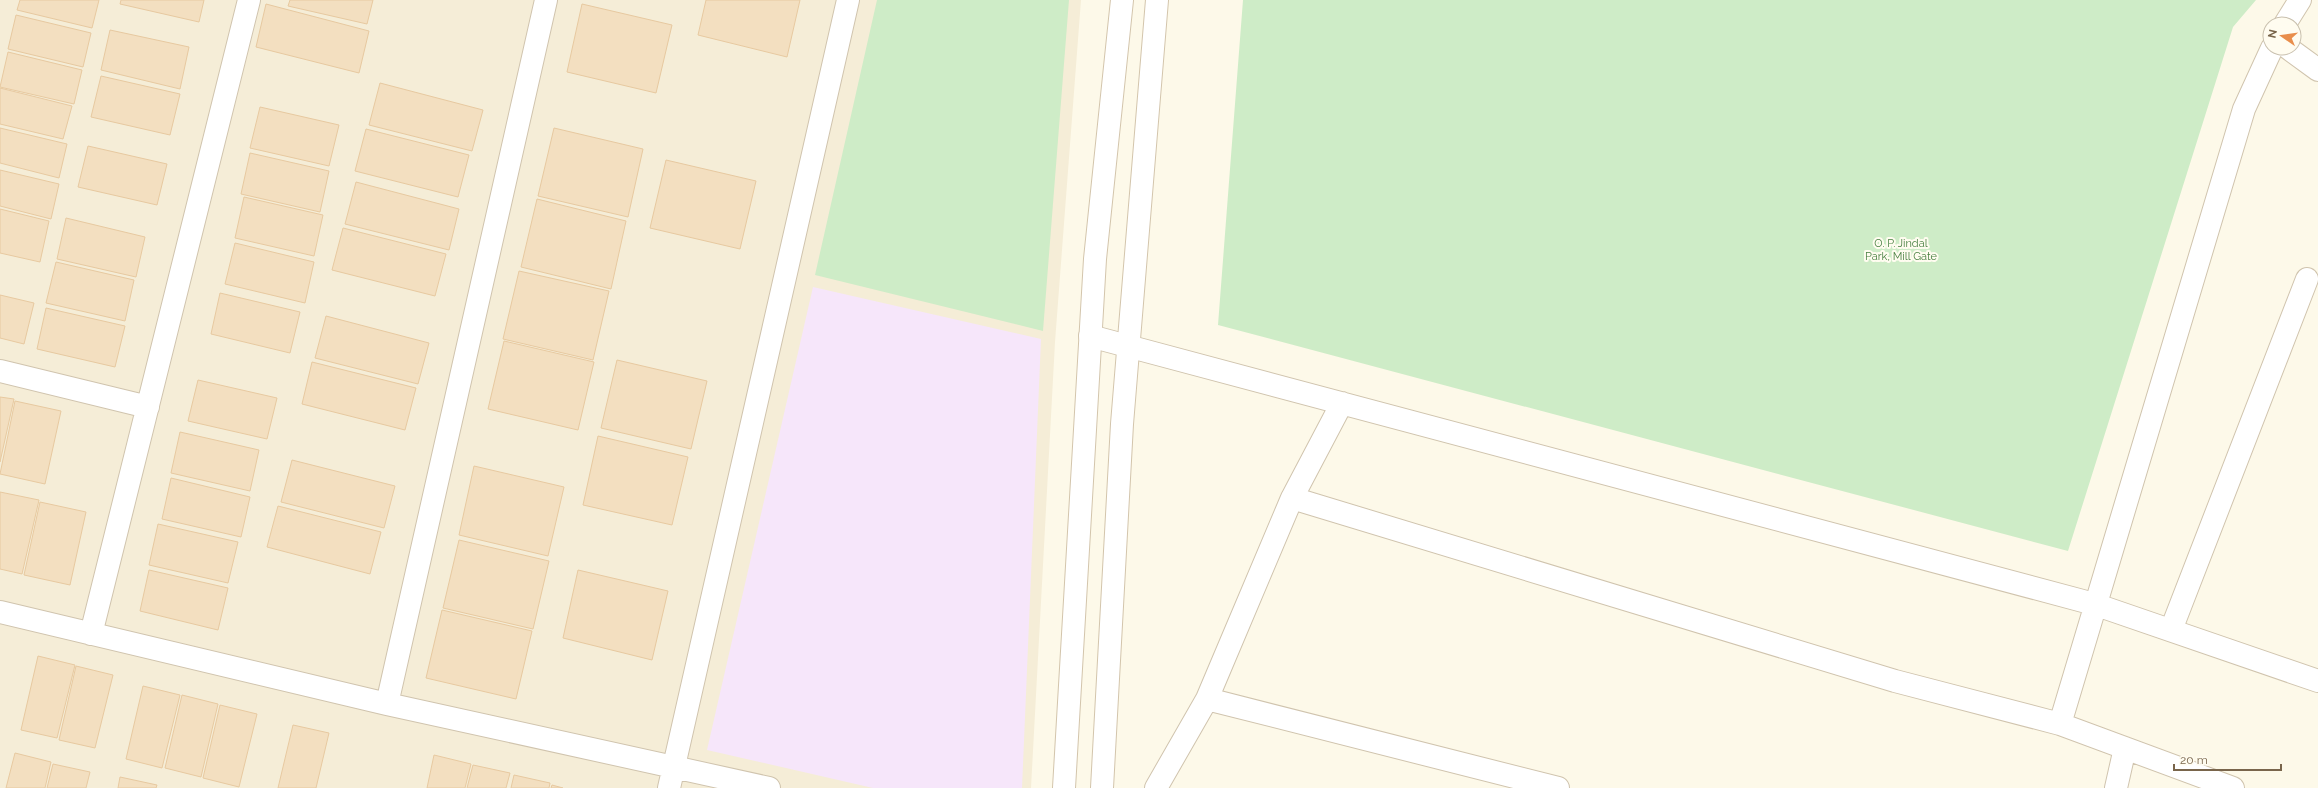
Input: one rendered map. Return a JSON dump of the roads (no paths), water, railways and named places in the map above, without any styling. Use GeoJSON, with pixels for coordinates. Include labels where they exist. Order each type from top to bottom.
{"type":"FeatureCollection","features":[{"type":"Feature","properties":{"kind":"street"},"geometry":{"type":"LineString","coordinates":[[91,634],[249,0]]}},
{"type":"Feature","properties":{"kind":"street"},"geometry":{"type":"LineString","coordinates":[[387,704],[546,0]]}},
{"type":"Feature","properties":{"kind":"street"},"geometry":{"type":"LineString","coordinates":[[672,778],[848,0]]}},
{"type":"Feature","properties":{"kind":"street"},"geometry":{"type":"LineString","coordinates":[[1064,788],[1094,259],[1122,0]]}},
{"type":"Feature","properties":{"kind":"street"},"geometry":{"type":"LineString","coordinates":[[1102,788],[1122,424],[1157,0]]}},
{"type":"Feature","properties":{"kind":"street"},"geometry":{"type":"LineString","coordinates":[[2290,16],[2300,0]]}},
{"type":"Feature","properties":{"kind":"street"},"geometry":{"type":"LineString","coordinates":[[2060,724],[2094,604],[2244,109],[2268,56]]}},
{"type":"Feature","properties":{"kind":"street"},"geometry":{"type":"LineString","coordinates":[[2299,56],[2318,70]]}},
{"type":"Feature","properties":{"kind":"street"},"geometry":{"type":"LineString","coordinates":[[2171,630],[2307,279]]}},
{"type":"Feature","properties":{"kind":"street"},"geometry":{"type":"LineString","coordinates":[[1090,336],[2094,604],[2318,681]]}},
{"type":"Feature","properties":{"kind":"street"},"geometry":{"type":"LineString","coordinates":[[0,372],[148,407]]}},
{"type":"Feature","properties":{"kind":"street"},"geometry":{"type":"LineString","coordinates":[[1156,788],[1207,699],[1292,498],[1342,403]]}},
{"type":"Feature","properties":{"kind":"street"},"geometry":{"type":"LineString","coordinates":[[1292,498],[1895,681],[2060,724],[2234,788]]}},
{"type":"Feature","properties":{"kind":"street"},"geometry":{"type":"LineString","coordinates":[[0,612],[387,704],[672,778],[769,788]]}},
{"type":"Feature","properties":{"kind":"street"},"geometry":{"type":"LineString","coordinates":[[1207,699],[1558,788]]}},
{"type":"Feature","properties":{"kind":"street"},"geometry":{"type":"LineString","coordinates":[[2116,788],[2125,748]]}},
{"type":"Feature","properties":{"kind":"park label","name":"O. P. Jindal Park, Mill Gate"},"geometry":{"type":"Point","coordinates":[1901,249]}}]}
